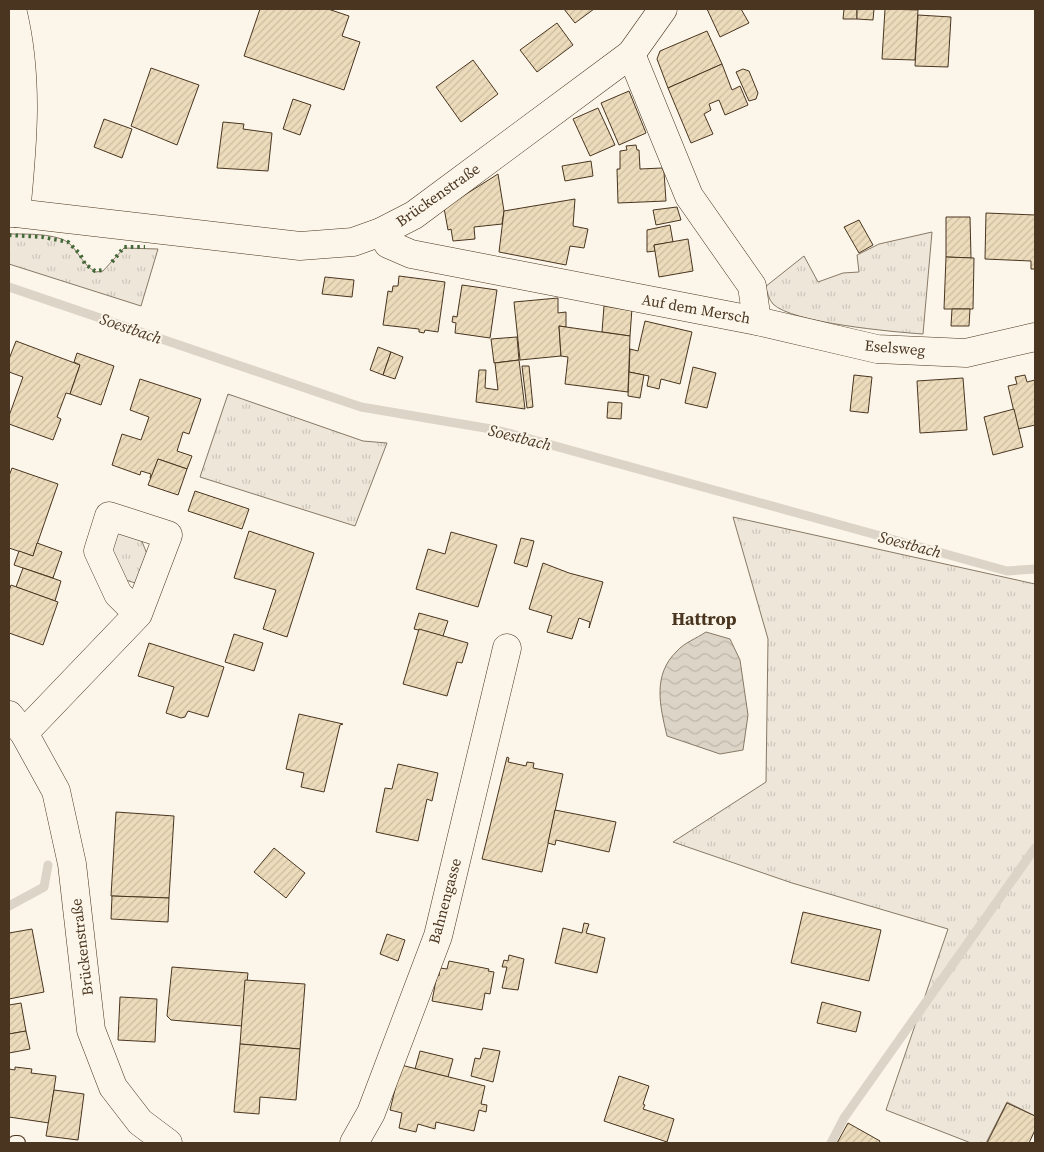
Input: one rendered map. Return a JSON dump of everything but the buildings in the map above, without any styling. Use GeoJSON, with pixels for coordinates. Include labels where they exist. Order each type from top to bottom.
{"type":"FeatureCollection","features":[{"type":"Feature","properties":{"kind":"street"},"geometry":{"type":"LineString","coordinates":[[12,9],[18,30],[24,79],[24,133],[12,213]]}},
{"type":"Feature","properties":{"kind":"street","name":"Brückenstraße"},"geometry":{"type":"LineString","coordinates":[[12,213],[300,246],[353,242],[381,232],[414,215],[631,54],[663,9]]}},
{"type":"Feature","properties":{"kind":"street","name":"Auf dem Mersch"},"geometry":{"type":"LineString","coordinates":[[381,232],[388,244],[411,254],[756,321],[752,286],[689,196],[631,54]]}},
{"type":"Feature","properties":{"kind":"street","name":"Eselsweg"},"geometry":{"type":"LineString","coordinates":[[756,321],[877,349],[966,353],[1035,337]]}},
{"type":"Feature","properties":{"kind":"street","name":"Brückenstraße"},"geometry":{"type":"LineString","coordinates":[[138,614],[16,724],[56,791],[72,864],[92,1030],[113,1088],[140,1122],[167,1143]]}},
{"type":"Feature","properties":{"kind":"street","name":"Bahnengasse"},"geometry":{"type":"LineString","coordinates":[[354,1143],[371,1113],[438,936],[507,648]]}},
{"type":"Feature","properties":{"kind":"green space"},"geometry":{"type":"Polygon","coordinates":[[[932,232],[923,334],[821,321],[784,311],[773,304],[769,298],[765,287],[804,256],[818,282],[843,273],[859,272],[857,255],[879,244],[932,232]]]}},
{"type":"Feature","properties":{"kind":"green space"},"geometry":{"type":"Polygon","coordinates":[[[9,234],[41,235],[65,240],[88,266],[96,272],[103,271],[124,248],[158,249],[141,306],[9,264],[9,234]]]}},
{"type":"Feature","properties":{"kind":"green space"},"geometry":{"type":"Polygon","coordinates":[[[228,394],[363,441],[387,443],[355,526],[200,477],[228,394]]]}},
{"type":"Feature","properties":{"kind":"green space"},"geometry":{"type":"Polygon","coordinates":[[[733,517],[1035,584],[1035,1116],[1007,1102],[986,1143],[971,1143],[886,1110],[948,929],[792,883],[673,842],[766,782],[768,639],[733,517]]]}},
{"type":"Feature","properties":{"kind":"green space"},"geometry":{"type":"Polygon","coordinates":[[[117,532],[141,539],[147,554],[138,584],[126,580],[112,550],[117,532]]]}},
{"type":"Feature","properties":{"kind":"water"},"geometry":{"type":"Polygon","coordinates":[[[706,632],[730,639],[740,660],[748,715],[743,750],[720,754],[667,736],[660,702],[661,681],[664,670],[669,660],[680,648],[706,632]]]}},
{"type":"Feature","properties":{"kind":"waterway","name":"Soestbach"},"geometry":{"type":"LineString","coordinates":[[9,287],[361,407],[497,430],[1007,571],[1035,569]]}},
{"type":"Feature","properties":{"kind":"waterway"},"geometry":{"type":"LineString","coordinates":[[831,1143],[844,1118],[1035,848]]}},
{"type":"Feature","properties":{"kind":"waterway"},"geometry":{"type":"LineString","coordinates":[[9,906],[44,887],[48,865]]}},
{"type":"Feature","properties":{"kind":"hedge"},"geometry":{"type":"LineString","coordinates":[[9,235],[42,237],[68,242],[80,254],[85,264],[95,271],[103,270]]}},
{"type":"Feature","properties":{"kind":"hedge"},"geometry":{"type":"LineString","coordinates":[[112,262],[124,247],[145,247]]}},
{"type":"Feature","properties":{"kind":"district","name":"Hattrop"},"geometry":{"type":"Point","coordinates":[704,619]}}]}
